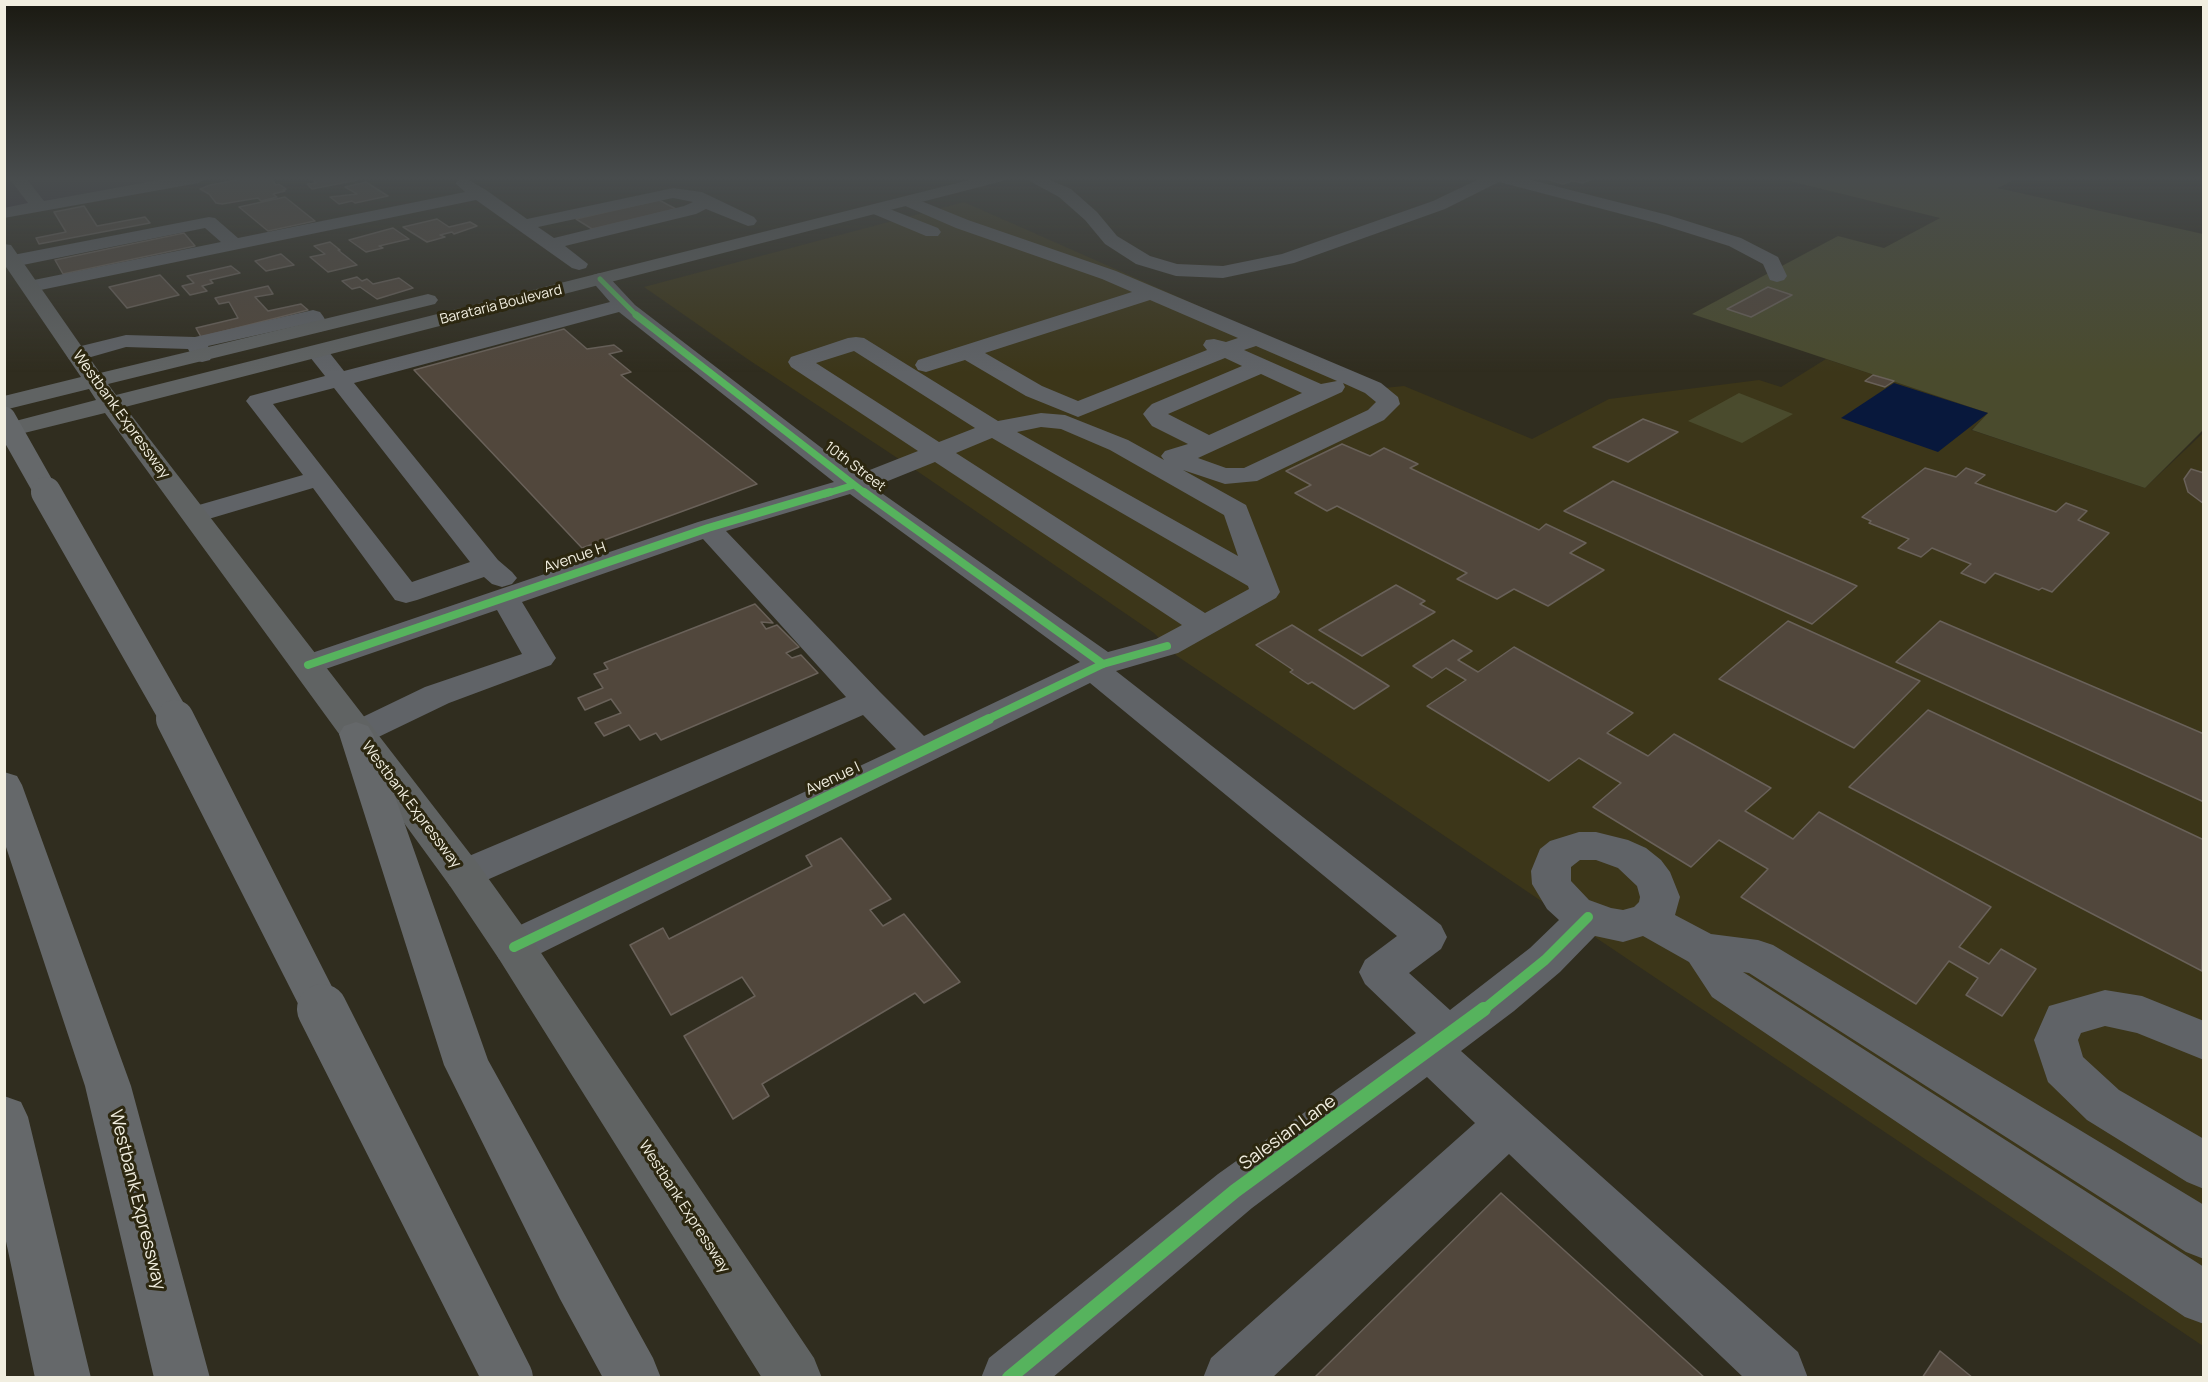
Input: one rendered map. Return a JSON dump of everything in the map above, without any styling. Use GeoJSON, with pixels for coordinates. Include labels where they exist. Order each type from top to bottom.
{"type":"FeatureCollection","features":[{"type":"Feature","properties":{"kind":"highway"},"geometry":{"type":"LineString","coordinates":[[4,418],[176,720],[508,1377]]}},
{"type":"Feature","properties":{"kind":"highway"},"geometry":{"type":"LineString","coordinates":[[356,734],[467,1065],[579,1280],[633,1377]]}},
{"type":"Feature","properties":{"kind":"highway","name":"Westbank Expressway"},"geometry":{"type":"LineString","coordinates":[[4,785],[108,1086],[182,1377]]}},
{"type":"Feature","properties":{"kind":"highway"},"geometry":{"type":"LineString","coordinates":[[4,1117],[63,1377]]}},
{"type":"Feature","properties":{"kind":"main road"},"geometry":{"type":"LineString","coordinates":[[583,268],[597,275],[597,272],[603,269],[703,242]]}},
{"type":"Feature","properties":{"kind":"main road","name":"Barataria Boulevard"},"geometry":{"type":"LineString","coordinates":[[4,430],[87,369],[316,352],[382,335],[583,268],[710,242]]}},
{"type":"Feature","properties":{"kind":"main road","name":"Westbank Expressway"},"geometry":{"type":"LineString","coordinates":[[8,256],[87,369],[308,665],[356,734],[464,875],[514,947],[794,1377]]}},
{"type":"Feature","properties":{"kind":"main road","name":"Barataria Boulevard"},"geometry":{"type":"LineString","coordinates":[[4,403],[87,369],[319,326],[452,294]]}},
{"type":"Feature","properties":{"kind":"street"},"geometry":{"type":"LineString","coordinates":[[8,256],[88,242]]}},
{"type":"Feature","properties":{"kind":"street"},"geometry":{"type":"LineString","coordinates":[[31,286],[241,242]]}},
{"type":"Feature","properties":{"kind":"street"},"geometry":{"type":"LineString","coordinates":[[551,244],[557,242]]}},
{"type":"Feature","properties":{"kind":"street"},"geometry":{"type":"LineString","coordinates":[[960,242],[1078,284]]}},
{"type":"Feature","properties":{"kind":"street"},"geometry":{"type":"LineString","coordinates":[[967,352],[1034,391],[1198,468],[1225,476],[1248,476],[1376,415],[1388,404],[1386,397],[1373,388],[1098,271],[1016,242]]}},
{"type":"Feature","properties":{"kind":"street"},"geometry":{"type":"LineString","coordinates":[[1115,242],[1143,260],[1176,270],[1223,272],[1287,259],[1333,242]]}},
{"type":"Feature","properties":{"kind":"street"},"geometry":{"type":"LineString","coordinates":[[1736,242],[1771,261],[1778,276]]}},
{"type":"Feature","properties":{"kind":"street","name":"10th Street"},"geometry":{"type":"LineString","coordinates":[[551,244],[854,485],[1098,667],[1425,937],[1380,972],[1438,1043]]}},
{"type":"Feature","properties":{"kind":"street"},"geometry":{"type":"LineString","coordinates":[[1099,293],[1149,315]]}},
{"type":"Feature","properties":{"kind":"street"},"geometry":{"type":"LineString","coordinates":[[926,365],[1150,293]]}},
{"type":"Feature","properties":{"kind":"street"},"geometry":{"type":"LineString","coordinates":[[488,566],[406,594],[258,401],[624,304]]}},
{"type":"Feature","properties":{"kind":"street"},"geometry":{"type":"LineString","coordinates":[[1197,337],[1322,393]]}},
{"type":"Feature","properties":{"kind":"street"},"geometry":{"type":"LineString","coordinates":[[1078,410],[1256,338]]}},
{"type":"Feature","properties":{"kind":"street"},"geometry":{"type":"LineString","coordinates":[[87,369],[126,341],[199,349]]}},
{"type":"Feature","properties":{"kind":"street"},"geometry":{"type":"LineString","coordinates":[[1204,626],[799,362],[856,343],[994,429],[1261,580]]}},
{"type":"Feature","properties":{"kind":"street"},"geometry":{"type":"LineString","coordinates":[[316,352],[512,595],[540,658],[437,695],[356,734]]}},
{"type":"Feature","properties":{"kind":"street"},"geometry":{"type":"LineString","coordinates":[[1208,444],[1161,421],[1155,414],[1160,409],[1261,366]]}},
{"type":"Feature","properties":{"kind":"street"},"geometry":{"type":"LineString","coordinates":[[1178,458],[1352,379]]}},
{"type":"Feature","properties":{"kind":"street","name":"Avenue H"},"geometry":{"type":"LineString","coordinates":[[308,665],[708,528],[854,485],[994,429],[1041,420],[1065,422],[1119,445],[1236,511],[1261,580]]}},
{"type":"Feature","properties":{"kind":"street"},"geometry":{"type":"LineString","coordinates":[[195,515],[319,478]]}},
{"type":"Feature","properties":{"kind":"street"},"geometry":{"type":"LineString","coordinates":[[708,528],[868,700],[921,753]]}},
{"type":"Feature","properties":{"kind":"street","name":"Avenue I"},"geometry":{"type":"LineString","coordinates":[[514,947],[1098,667],[1167,646],[1265,592],[1261,580]]}},
{"type":"Feature","properties":{"kind":"street"},"geometry":{"type":"LineString","coordinates":[[464,875],[868,700]]}},
{"type":"Feature","properties":{"kind":"street"},"geometry":{"type":"LineString","coordinates":[[1579,846],[1596,846],[1614,850],[1632,858],[1647,870],[1656,883],[1660,897],[1657,910],[1647,919],[1623,926],[1608,924],[1575,911],[1561,898],[1552,884],[1550,871],[1554,859],[1564,851],[1579,846]]}},
{"type":"Feature","properties":{"kind":"street","name":"Salesian Lane"},"geometry":{"type":"LineString","coordinates":[[1009,1377],[1235,1191],[1438,1043],[1545,960],[1588,917]]}},
{"type":"Feature","properties":{"kind":"street"},"geometry":{"type":"LineString","coordinates":[[1647,919],[1704,950],[1758,957],[2204,1234]]}},
{"type":"Feature","properties":{"kind":"street"},"geometry":{"type":"LineString","coordinates":[[1704,950],[1727,984],[2204,1298]]}},
{"type":"Feature","properties":{"kind":"street"},"geometry":{"type":"LineString","coordinates":[[2204,1041],[2142,1015],[2105,1008],[2064,1019],[2056,1040],[2064,1068],[2103,1105],[2204,1166]]}},
{"type":"Feature","properties":{"kind":"street"},"geometry":{"type":"LineString","coordinates":[[1438,1043],[1509,1123],[1778,1372],[1780,1377]]}},
{"type":"Feature","properties":{"kind":"street"},"geometry":{"type":"LineString","coordinates":[[1230,1377],[1509,1123]]}},
{"type":"Feature","properties":{"kind":"shaded area"},"geometry":{"type":"Polygon","coordinates":[[[812,242],[1055,242],[1384,388],[1404,386],[1532,439],[1609,399],[1759,380],[1781,387],[1826,359],[1989,413],[1971,430],[2145,488],[2203,433],[2203,1346],[1177,656],[1154,633],[644,287],[812,242]]]}},
{"type":"Feature","properties":{"kind":"green space"},"geometry":{"type":"Polygon","coordinates":[[[1826,242],[1863,242],[1884,248],[1894,242],[2203,242],[2203,430],[2145,488],[1972,430],[1988,413],[1692,314],[1826,242]]]}},
{"type":"Feature","properties":{"kind":"green space"},"geometry":{"type":"Polygon","coordinates":[[[1739,393],[1793,414],[1742,443],[1688,421],[1739,393]]]}},
{"type":"Feature","properties":{"kind":"water"},"geometry":{"type":"Polygon","coordinates":[[[1894,383],[1988,413],[1938,452],[1841,418],[1894,383]]]}},
{"type":"Feature","properties":{"kind":"building"},"geometry":{"type":"Polygon","coordinates":[[[139,242],[192,242],[195,246],[63,274],[55,260],[139,242]]]}},
{"type":"Feature","properties":{"kind":"building"},"geometry":{"type":"Polygon","coordinates":[[[331,242],[357,265],[328,272],[310,257],[325,254],[314,246],[331,242]]]}},
{"type":"Feature","properties":{"kind":"building"},"geometry":{"type":"Polygon","coordinates":[[[353,242],[394,242],[379,246],[383,248],[366,252],[353,242]]]}},
{"type":"Feature","properties":{"kind":"building"},"geometry":{"type":"Polygon","coordinates":[[[281,254],[294,265],[266,271],[255,261],[281,254]]]}},
{"type":"Feature","properties":{"kind":"building"},"geometry":{"type":"Polygon","coordinates":[[[231,266],[240,273],[210,280],[213,283],[202,286],[207,291],[190,295],[182,286],[194,283],[187,276],[231,266]]]}},
{"type":"Feature","properties":{"kind":"building"},"geometry":{"type":"Polygon","coordinates":[[[160,275],[179,295],[127,308],[109,287],[160,275]]]}},
{"type":"Feature","properties":{"kind":"building"},"geometry":{"type":"Polygon","coordinates":[[[357,277],[362,281],[367,279],[373,284],[399,278],[413,288],[377,299],[360,287],[352,289],[342,281],[357,277]]]}},
{"type":"Feature","properties":{"kind":"building"},"geometry":{"type":"Polygon","coordinates":[[[268,286],[273,294],[255,297],[268,311],[301,304],[308,310],[201,337],[196,328],[238,318],[229,302],[219,304],[215,298],[268,286]]]}},
{"type":"Feature","properties":{"kind":"building"},"geometry":{"type":"Polygon","coordinates":[[[1768,287],[1792,295],[1751,317],[1727,309],[1768,287]]]}},
{"type":"Feature","properties":{"kind":"building"},"geometry":{"type":"Polygon","coordinates":[[[564,329],[587,349],[614,345],[622,351],[609,354],[631,372],[621,375],[757,484],[582,548],[414,370],[564,329]]]}},
{"type":"Feature","properties":{"kind":"building"},"geometry":{"type":"Polygon","coordinates":[[[1873,375],[1894,381],[1885,387],[1865,381],[1873,375]]]}},
{"type":"Feature","properties":{"kind":"building"},"geometry":{"type":"Polygon","coordinates":[[[1643,419],[1678,432],[1628,462],[1593,447],[1643,419]]]}},
{"type":"Feature","properties":{"kind":"building"},"geometry":{"type":"Polygon","coordinates":[[[1342,444],[1370,456],[1384,448],[1418,464],[1410,468],[1539,530],[1546,524],[1586,543],[1570,553],[1604,570],[1548,606],[1514,589],[1497,599],[1457,579],[1467,573],[1337,506],[1327,511],[1295,493],[1311,485],[1286,471],[1342,444]]]}},
{"type":"Feature","properties":{"kind":"building"},"geometry":{"type":"Polygon","coordinates":[[[1925,468],[1956,477],[1966,468],[1985,475],[1975,483],[2056,512],[2066,503],[2087,511],[2078,520],[2109,533],[2052,592],[2042,588],[2039,590],[1995,573],[1985,583],[1961,573],[1971,564],[1932,548],[1921,557],[1898,548],[1909,539],[1869,523],[1871,521],[1862,517],[1925,468]]]}},
{"type":"Feature","properties":{"kind":"building"},"geometry":{"type":"Polygon","coordinates":[[[2191,469],[2204,473],[2204,504],[2188,492],[2184,479],[2191,469]]]}},
{"type":"Feature","properties":{"kind":"building"},"geometry":{"type":"Polygon","coordinates":[[[1613,481],[1857,586],[1812,624],[1564,511],[1613,481]]]}},
{"type":"Feature","properties":{"kind":"building"},"geometry":{"type":"Polygon","coordinates":[[[1396,585],[1425,601],[1420,604],[1435,612],[1362,656],[1319,630],[1396,585]]]}},
{"type":"Feature","properties":{"kind":"building"},"geometry":{"type":"Polygon","coordinates":[[[755,604],[773,623],[761,622],[766,629],[777,625],[799,647],[786,653],[792,658],[801,655],[818,673],[661,740],[656,733],[640,740],[629,725],[604,736],[595,723],[621,713],[611,699],[585,710],[578,698],[603,688],[594,674],[608,669],[604,663],[755,604]]]}},
{"type":"Feature","properties":{"kind":"building"},"geometry":{"type":"Polygon","coordinates":[[[1788,621],[1920,681],[1854,748],[1719,679],[1788,621]]]}},
{"type":"Feature","properties":{"kind":"building"},"geometry":{"type":"Polygon","coordinates":[[[1940,621],[2204,734],[2204,802],[1896,662],[1940,621]]]}},
{"type":"Feature","properties":{"kind":"building"},"geometry":{"type":"Polygon","coordinates":[[[1292,625],[1389,686],[1354,709],[1312,682],[1308,684],[1290,672],[1293,670],[1256,645],[1292,625]]]}},
{"type":"Feature","properties":{"kind":"building"},"geometry":{"type":"Polygon","coordinates":[[[1453,640],[1472,651],[1458,660],[1478,672],[1514,647],[1633,713],[1607,733],[1648,756],[1674,734],[1771,788],[1745,811],[1793,839],[1819,812],[1991,907],[1959,947],[1989,964],[2001,949],[2036,969],[2002,1016],[1966,995],[1978,978],[1949,961],[1916,1004],[1741,897],[1768,869],[1719,840],[1691,867],[1593,807],[1621,783],[1579,758],[1549,781],[1427,706],[1466,680],[1446,668],[1432,678],[1413,666],[1453,640]]]}},
{"type":"Feature","properties":{"kind":"building"},"geometry":{"type":"Polygon","coordinates":[[[1928,710],[2204,840],[2202,971],[1849,787],[1928,710]]]}},
{"type":"Feature","properties":{"kind":"building"},"geometry":{"type":"Polygon","coordinates":[[[841,838],[891,899],[870,910],[883,926],[904,914],[960,982],[924,1003],[915,993],[762,1084],[769,1096],[733,1119],[684,1036],[755,996],[742,977],[671,1015],[630,945],[663,928],[669,939],[812,866],[806,856],[841,838]]]}},
{"type":"Feature","properties":{"kind":"building"},"geometry":{"type":"Polygon","coordinates":[[[1501,1193],[1705,1378],[1314,1378],[1501,1193]]]}},
{"type":"Feature","properties":{"kind":"building"},"geometry":{"type":"Polygon","coordinates":[[[1940,1351],[1973,1378],[1922,1378],[1940,1351]]]}},
{"type":"Feature","properties":{"kind":"cycle path"},"geometry":{"type":"LineString","coordinates":[[600,279],[628,309],[854,485],[1103,664]]}},
{"type":"Feature","properties":{"kind":"cycle path"},"geometry":{"type":"LineString","coordinates":[[308,665],[708,528],[854,485]]}},
{"type":"Feature","properties":{"kind":"cycle path"},"geometry":{"type":"LineString","coordinates":[[514,947],[1103,664],[1167,646]]}},
{"type":"Feature","properties":{"kind":"cycle path"},"geometry":{"type":"LineString","coordinates":[[1009,1378],[1235,1191],[1499,998],[1545,960],[1588,917]]}}]}
